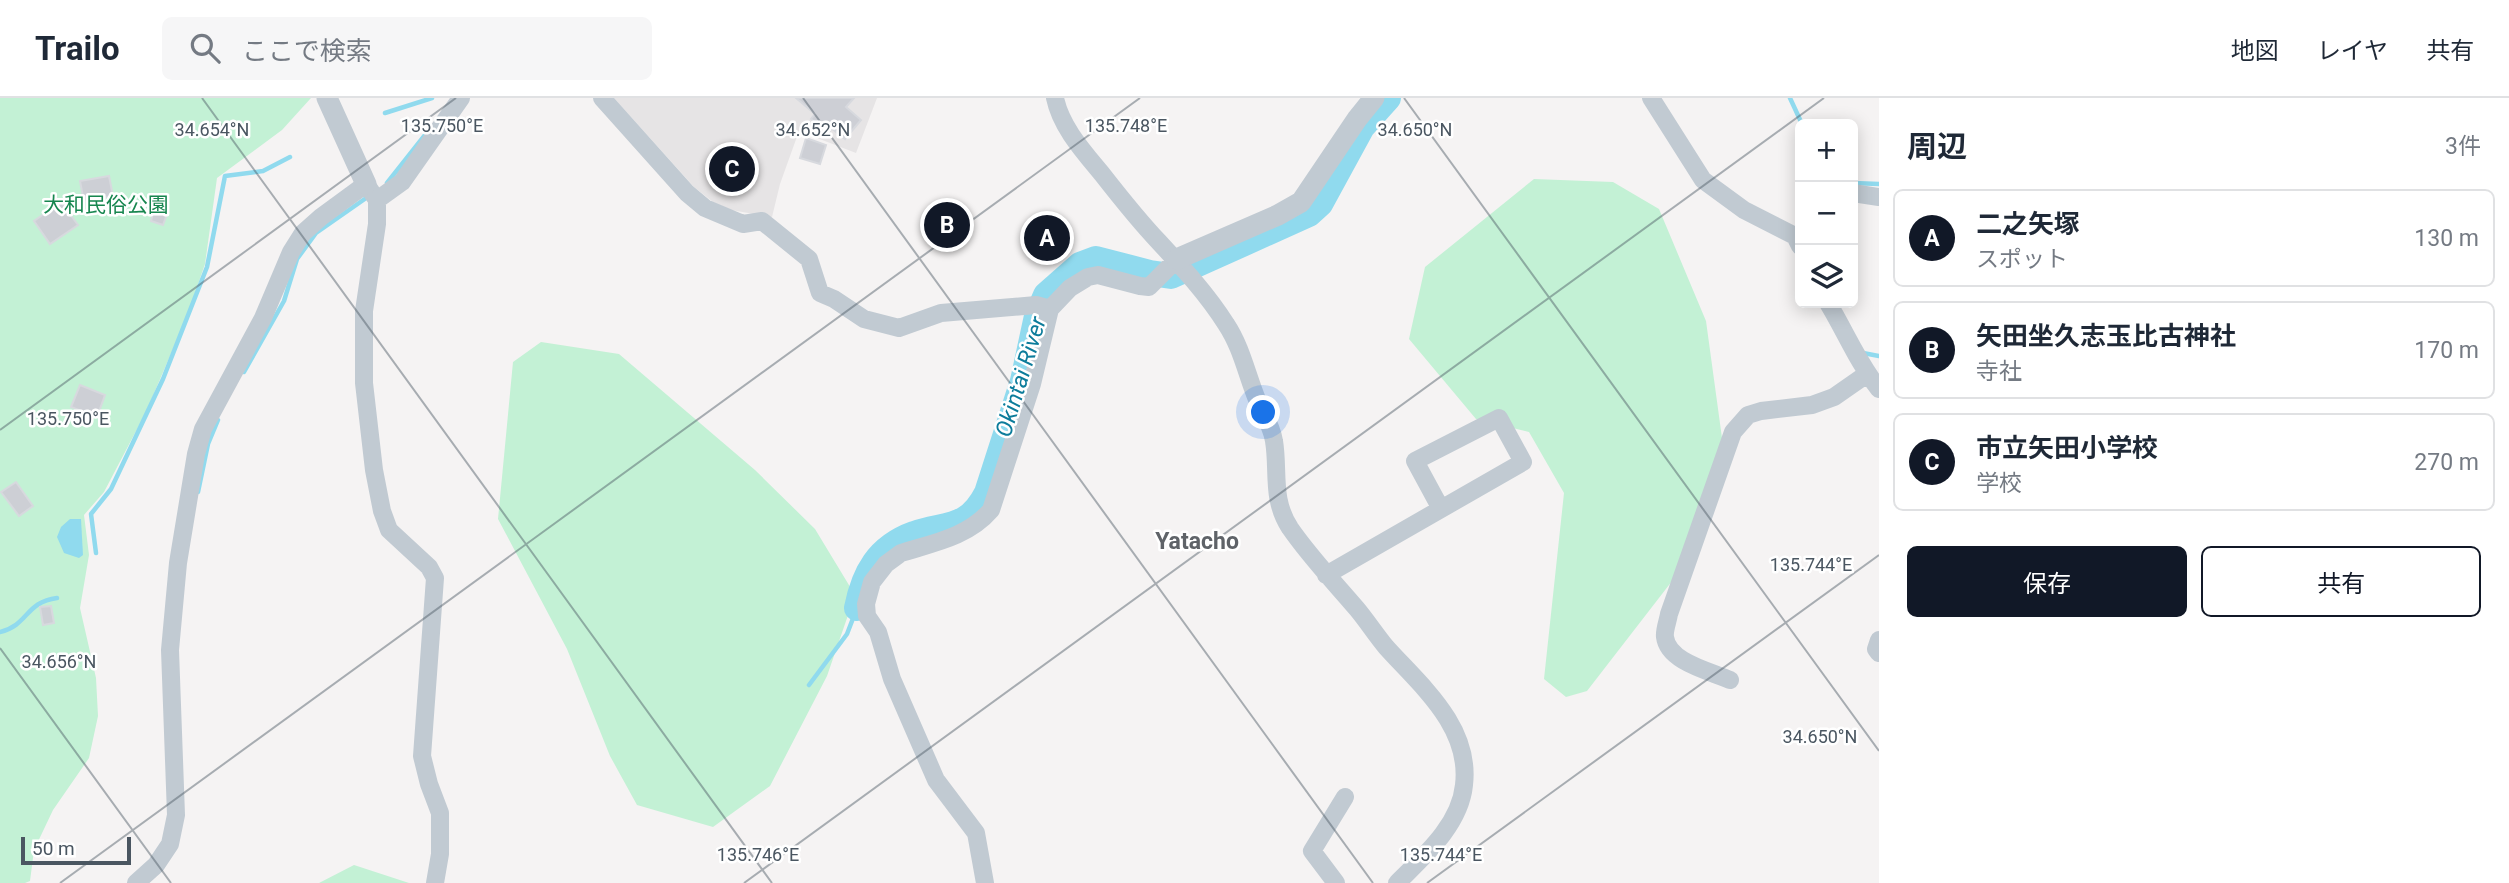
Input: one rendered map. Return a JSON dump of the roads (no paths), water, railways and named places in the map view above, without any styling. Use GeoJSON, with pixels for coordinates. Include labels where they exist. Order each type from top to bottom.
{"type":"FeatureCollection","features":[{"type":"Feature","properties":{"kind":"street"},"geometry":{"type":"LineString","coordinates":[[327,98],[372,192],[377,224],[364,311],[364,383],[374,470],[382,510],[389,530],[429,567],[435,578],[422,756],[440,813],[440,854],[435,883]]}},
{"type":"Feature","properties":{"kind":"street"},"geometry":{"type":"LineString","coordinates":[[136,883],[156,865],[170,844],[176,815],[170,650],[178,563],[196,454],[203,429],[263,318],[290,252],[303,233],[321,217],[372,192],[402,182],[461,98]]}},
{"type":"Feature","properties":{"kind":"street"},"geometry":{"type":"LineString","coordinates":[[603,98],[687,193],[705,208],[743,223],[762,221],[809,260],[820,293],[864,319],[899,328],[941,313],[1043,307],[1088,277],[1098,275],[1149,287],[1175,270],[1301,202],[1374,98]]}},
{"type":"Feature","properties":{"kind":"street"},"geometry":{"type":"LineString","coordinates":[[1055,98],[1058,111],[1077,143],[1138,218],[1175,270],[1225,322],[1237,341],[1257,400],[1273,433],[1275,476],[1285,520],[1326,575],[1356,607],[1384,644],[1431,694],[1454,733],[1462,757],[1464,784],[1458,807],[1448,827],[1397,883]]}},
{"type":"Feature","properties":{"kind":"street"},"geometry":{"type":"LineString","coordinates":[[1651,98],[1703,180],[1744,210],[1795,235]]}},
{"type":"Feature","properties":{"kind":"street"},"geometry":{"type":"LineString","coordinates":[[1858,194],[1879,197]]}},
{"type":"Feature","properties":{"kind":"street"},"geometry":{"type":"LineString","coordinates":[[985,883],[976,833],[944,792],[932,771],[891,679],[880,639],[867,616],[866,604],[872,582],[894,557],[955,537],[982,520],[991,510],[1032,384],[1043,307]]}},
{"type":"Feature","properties":{"kind":"street"},"geometry":{"type":"LineString","coordinates":[[1831,308],[1867,374],[1879,389]]}},
{"type":"Feature","properties":{"kind":"street"},"geometry":{"type":"LineString","coordinates":[[1730,680],[1677,657],[1669,647],[1665,635],[1669,614],[1733,432],[1748,415],[1812,405],[1834,397],[1867,374]]}},
{"type":"Feature","properties":{"kind":"street"},"geometry":{"type":"LineString","coordinates":[[1326,575],[1523,462],[1499,418],[1415,461],[1441,509]]}},
{"type":"Feature","properties":{"kind":"street"},"geometry":{"type":"LineString","coordinates":[[1879,640],[1879,653]]}},
{"type":"Feature","properties":{"kind":"street"},"geometry":{"type":"LineString","coordinates":[[1336,883],[1312,851],[1345,797]]}},
{"type":"Feature","properties":{"kind":"water"},"geometry":{"type":"Polygon","coordinates":[[[70,519],[81,519],[83,555],[79,558],[64,553],[57,537],[61,527],[70,519]]]}},
{"type":"Feature","properties":{"kind":"waterway"},"geometry":{"type":"LineString","coordinates":[[385,113],[432,98]]}},
{"type":"Feature","properties":{"kind":"waterway","name":"Okintai River"},"geometry":{"type":"LineString","coordinates":[[857,608],[869,573],[891,546],[914,534],[965,519],[980,505],[987,493],[1023,381],[1037,316],[1046,295],[1080,265],[1096,259],[1171,276],[1309,214],[1320,204],[1362,127],[1388,98]]}},
{"type":"Feature","properties":{"kind":"waterway"},"geometry":{"type":"LineString","coordinates":[[1790,98],[1800,119]]}},
{"type":"Feature","properties":{"kind":"waterway"},"geometry":{"type":"LineString","coordinates":[[387,183],[425,135]]}},
{"type":"Feature","properties":{"kind":"waterway"},"geometry":{"type":"LineString","coordinates":[[96,553],[91,514],[111,489],[163,379],[207,267],[225,176],[263,171],[290,157]]}},
{"type":"Feature","properties":{"kind":"waterway"},"geometry":{"type":"LineString","coordinates":[[1858,183],[1879,184]]}},
{"type":"Feature","properties":{"kind":"waterway"},"geometry":{"type":"LineString","coordinates":[[244,372],[284,301],[297,259],[316,233],[369,196]]}},
{"type":"Feature","properties":{"kind":"waterway"},"geometry":{"type":"LineString","coordinates":[[1863,353],[1879,356]]}},
{"type":"Feature","properties":{"kind":"waterway"},"geometry":{"type":"LineString","coordinates":[[198,492],[208,444],[218,420]]}},
{"type":"Feature","properties":{"kind":"waterway"},"geometry":{"type":"LineString","coordinates":[[0,632],[17,624],[39,604],[57,598]]}},
{"type":"Feature","properties":{"kind":"waterway"},"geometry":{"type":"LineString","coordinates":[[809,685],[847,634],[857,608]]}},
{"type":"Feature","properties":{"kind":"place","name":"市立矢田小学校"},"geometry":{"type":"Point","coordinates":[732,169]}},
{"type":"Feature","properties":{"kind":"place","name":"矢田坐久志玉比古神社"},"geometry":{"type":"Point","coordinates":[947,225]}},
{"type":"Feature","properties":{"kind":"place","name":"二之矢塚"},"geometry":{"type":"Point","coordinates":[1047,238]}},
{"type":"Feature","properties":{"kind":"district","name":"Yatacho"},"geometry":{"type":"Point","coordinates":[1197,541]}},
{"type":"Feature","properties":{"kind":"park label","name":"大和民俗公園"},"geometry":{"type":"Point","coordinates":[106,205]}}]}
